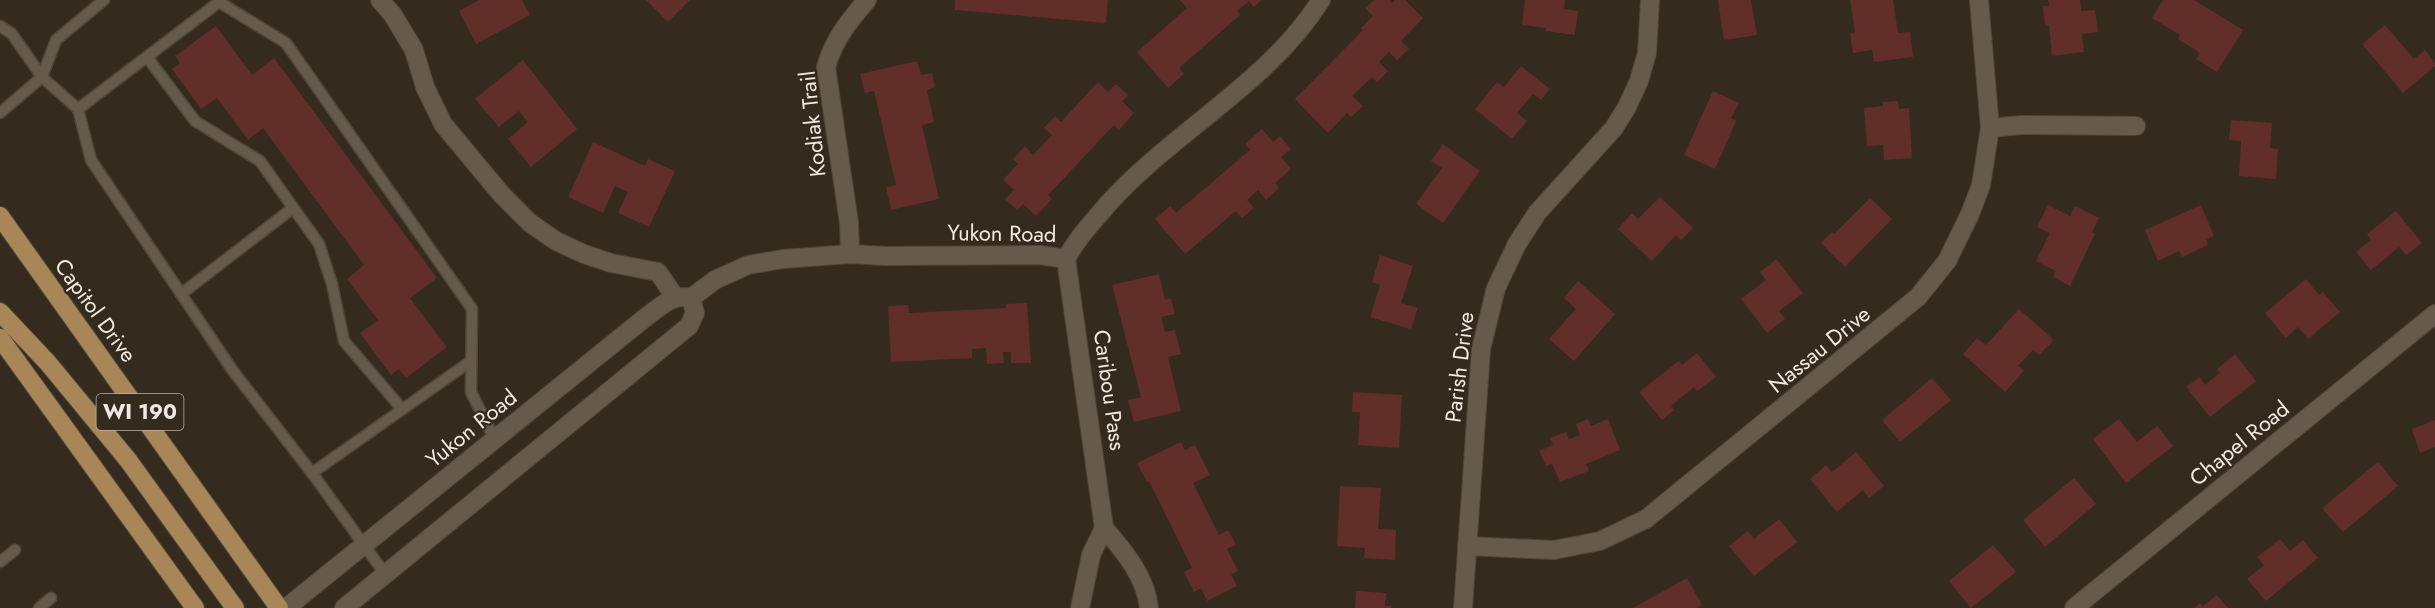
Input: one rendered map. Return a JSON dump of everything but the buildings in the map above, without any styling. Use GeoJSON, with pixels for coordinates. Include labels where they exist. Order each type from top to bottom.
{"type":"FeatureCollection","features":[{"type":"Feature","properties":{"kind":"main road","name":"Capitol Drive"},"geometry":{"type":"LineString","coordinates":[[0,216],[279,608]]}},
{"type":"Feature","properties":{"kind":"main road"},"geometry":{"type":"LineString","coordinates":[[0,312],[48,363],[128,460],[235,608]]}},
{"type":"Feature","properties":{"kind":"main road","name":"WI 190"},"geometry":{"type":"LineString","coordinates":[[0,338],[195,608]]}},
{"type":"Feature","properties":{"kind":"street"},"geometry":{"type":"LineString","coordinates":[[344,608],[689,326],[695,313],[683,297],[658,272],[611,263],[584,254],[555,241],[530,223],[502,195],[443,124],[425,87],[414,50],[393,15],[380,0]]}},
{"type":"Feature","properties":{"kind":"street","name":"Kodiak Trail"},"geometry":{"type":"LineString","coordinates":[[850,254],[849,223],[826,67],[831,50],[843,29],[867,0]]}},
{"type":"Feature","properties":{"kind":"street","name":"Yukon Road"},"geometry":{"type":"LineString","coordinates":[[286,608],[495,440],[683,297],[748,265],[783,259],[850,254],[885,256],[1040,255],[1066,259],[1076,240],[1132,177],[1265,65],[1305,23],[1321,0]]}},
{"type":"Feature","properties":{"kind":"street","name":"Parish Drive"},"geometry":{"type":"LineString","coordinates":[[1463,608],[1481,349],[1496,288],[1516,244],[1537,213],[1609,135],[1627,107],[1639,81],[1647,53],[1650,0]]}},
{"type":"Feature","properties":{"kind":"street","name":"Nassau Drive"},"geometry":{"type":"LineString","coordinates":[[1467,546],[1554,550],[1600,541],[1646,519],[1918,297],[1947,261],[1970,214],[1980,185],[1990,128],[1979,0]]}},
{"type":"Feature","properties":{"kind":"street"},"geometry":{"type":"LineString","coordinates":[[1990,128],[2020,125],[2136,126]]}},
{"type":"Feature","properties":{"kind":"street","name":"Caribou Pass"},"geometry":{"type":"LineString","coordinates":[[1066,259],[1104,528]]}},
{"type":"Feature","properties":{"kind":"street","name":"Chapel Road"},"geometry":{"type":"LineString","coordinates":[[2074,608],[2435,314]]}},
{"type":"Feature","properties":{"kind":"street"},"geometry":{"type":"LineString","coordinates":[[1080,608],[1091,555],[1104,528],[1125,554],[1147,591],[1149,608]]}},
{"type":"Feature","properties":{"kind":"lane"},"geometry":{"type":"LineString","coordinates":[[0,112],[42,77],[56,40],[104,0]]}},
{"type":"Feature","properties":{"kind":"lane"},"geometry":{"type":"LineString","coordinates":[[78,110],[219,2],[286,43],[472,309],[471,392],[495,440]]}},
{"type":"Feature","properties":{"kind":"lane"},"geometry":{"type":"LineString","coordinates":[[0,26],[12,34],[42,77],[78,110],[91,160],[232,371],[312,473],[385,574]]}},
{"type":"Feature","properties":{"kind":"lane"},"geometry":{"type":"LineString","coordinates":[[147,57],[195,121],[260,161],[319,244],[332,284],[344,341],[402,409]]}},
{"type":"Feature","properties":{"kind":"lane"},"geometry":{"type":"LineString","coordinates":[[181,294],[293,208]]}},
{"type":"Feature","properties":{"kind":"lane"},"geometry":{"type":"LineString","coordinates":[[312,473],[471,362]]}},
{"type":"Feature","properties":{"kind":"lane"},"geometry":{"type":"LineString","coordinates":[[0,562],[15,550]]}},
{"type":"Feature","properties":{"kind":"lane"},"geometry":{"type":"LineString","coordinates":[[39,608],[51,598]]}}]}
